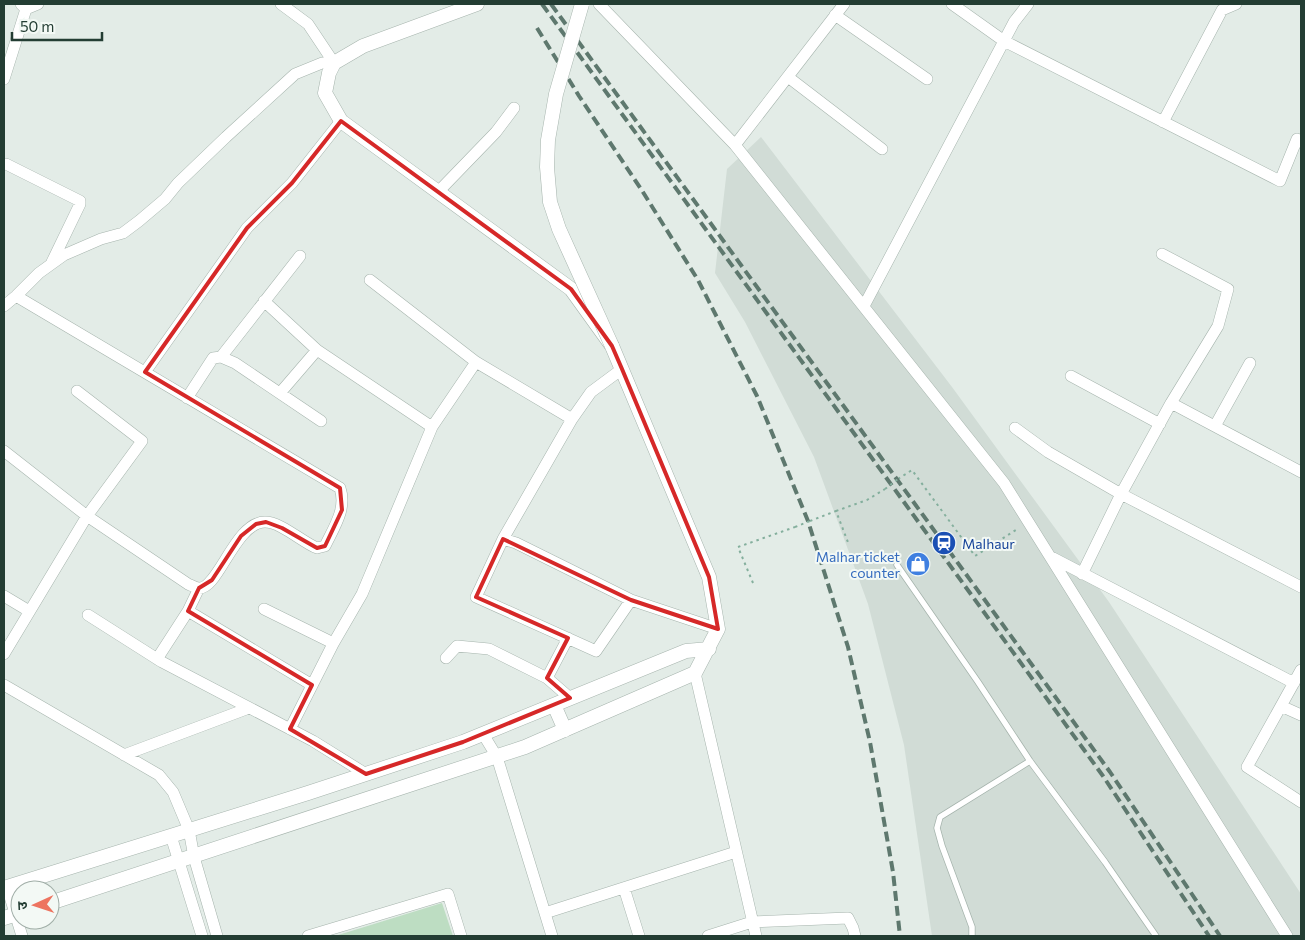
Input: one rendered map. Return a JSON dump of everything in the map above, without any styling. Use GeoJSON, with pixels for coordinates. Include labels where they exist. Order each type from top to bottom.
{"type":"FeatureCollection","features":[{"type":"Feature","properties":{"kind":"street"},"geometry":{"type":"LineString","coordinates":[[4,79],[23,7],[38,4]]}},
{"type":"Feature","properties":{"kind":"street"},"geometry":{"type":"LineString","coordinates":[[281,4],[308,24],[334,62]]}},
{"type":"Feature","properties":{"kind":"street"},"geometry":{"type":"LineString","coordinates":[[4,306],[39,273],[64,255],[101,239],[123,233],[165,199],[178,183],[212,150],[295,74],[322,63],[334,62],[363,46],[452,8],[477,4]]}},
{"type":"Feature","properties":{"kind":"street"},"geometry":{"type":"LineString","coordinates":[[60,900],[525,747],[695,673],[709,649],[718,629],[710,576],[622,369],[559,228],[550,202],[547,167],[548,140],[556,94],[582,4]]}},
{"type":"Feature","properties":{"kind":"street"},"geometry":{"type":"LineString","coordinates":[[599,4],[735,145],[1004,483],[1287,936]]}},
{"type":"Feature","properties":{"kind":"street"},"geometry":{"type":"LineString","coordinates":[[735,145],[844,4]]}},
{"type":"Feature","properties":{"kind":"street"},"geometry":{"type":"LineString","coordinates":[[952,4],[1004,41],[1280,181],[1297,139],[1301,142]]}},
{"type":"Feature","properties":{"kind":"street"},"geometry":{"type":"LineString","coordinates":[[864,306],[1014,22],[1028,4]]}},
{"type":"Feature","properties":{"kind":"street"},"geometry":{"type":"LineString","coordinates":[[1163,122],[1222,10],[1236,4]]}},
{"type":"Feature","properties":{"kind":"street"},"geometry":{"type":"LineString","coordinates":[[835,15],[927,79]]}},
{"type":"Feature","properties":{"kind":"street"},"geometry":{"type":"LineString","coordinates":[[334,62],[329,73],[325,93],[341,121],[571,289],[612,346]]}},
{"type":"Feature","properties":{"kind":"street"},"geometry":{"type":"LineString","coordinates":[[788,77],[882,149]]}},
{"type":"Feature","properties":{"kind":"street"},"geometry":{"type":"LineString","coordinates":[[438,192],[482,144],[496,132],[514,108]]}},
{"type":"Feature","properties":{"kind":"street"},"geometry":{"type":"LineString","coordinates":[[146,372],[247,228],[292,183],[341,121]]}},
{"type":"Feature","properties":{"kind":"street"},"geometry":{"type":"LineString","coordinates":[[6,164],[80,201],[52,264]]}},
{"type":"Feature","properties":{"kind":"street"},"geometry":{"type":"LineString","coordinates":[[1082,574],[1121,494],[1171,403],[1218,326],[1228,289],[1162,254]]}},
{"type":"Feature","properties":{"kind":"street"},"geometry":{"type":"LineString","coordinates":[[221,357],[300,256]]}},
{"type":"Feature","properties":{"kind":"street"},"geometry":{"type":"LineString","coordinates":[[370,280],[476,362],[572,419]]}},
{"type":"Feature","properties":{"kind":"street"},"geometry":{"type":"LineString","coordinates":[[4,451],[87,516],[188,584],[199,588],[206,587],[241,536],[256,524],[266,522],[282,528],[306,544],[317,548],[325,546],[342,510],[343,497],[340,488],[16,296]]}},
{"type":"Feature","properties":{"kind":"street"},"geometry":{"type":"LineString","coordinates":[[264,301],[317,350],[432,427]]}},
{"type":"Feature","properties":{"kind":"street"},"geometry":{"type":"LineString","coordinates":[[280,393],[317,350]]}},
{"type":"Feature","properties":{"kind":"street"},"geometry":{"type":"LineString","coordinates":[[187,398],[214,358],[221,357],[235,363],[321,420]]}},
{"type":"Feature","properties":{"kind":"street"},"geometry":{"type":"LineString","coordinates":[[290,729],[333,643],[362,594],[432,427],[476,362]]}},
{"type":"Feature","properties":{"kind":"street"},"geometry":{"type":"LineString","coordinates":[[1215,426],[1250,363]]}},
{"type":"Feature","properties":{"kind":"street"},"geometry":{"type":"LineString","coordinates":[[622,369],[591,392],[572,419],[503,539],[476,598],[596,651],[631,600]]}},
{"type":"Feature","properties":{"kind":"street"},"geometry":{"type":"LineString","coordinates":[[1071,376],[1160,424]]}},
{"type":"Feature","properties":{"kind":"street"},"geometry":{"type":"LineString","coordinates":[[4,654],[87,516],[142,441],[77,392]]}},
{"type":"Feature","properties":{"kind":"street"},"geometry":{"type":"LineString","coordinates":[[1171,403],[1301,472]]}},
{"type":"Feature","properties":{"kind":"street"},"geometry":{"type":"LineString","coordinates":[[1015,428],[1048,452],[1121,494],[1301,587]]}},
{"type":"Feature","properties":{"kind":"street"},"geometry":{"type":"LineString","coordinates":[[503,539],[516,543],[631,600],[718,629]]}},
{"type":"Feature","properties":{"kind":"street"},"geometry":{"type":"LineString","coordinates":[[1051,558],[1294,683]]}},
{"type":"Feature","properties":{"kind":"street"},"geometry":{"type":"LineString","coordinates":[[158,659],[188,611],[199,588]]}},
{"type":"Feature","properties":{"kind":"street"},"geometry":{"type":"LineString","coordinates":[[4,596],[29,611]]}},
{"type":"Feature","properties":{"kind":"street"},"geometry":{"type":"LineString","coordinates":[[264,609],[333,643]]}},
{"type":"Feature","properties":{"kind":"street"},"geometry":{"type":"LineString","coordinates":[[188,611],[312,685]]}},
{"type":"Feature","properties":{"kind":"street"},"geometry":{"type":"LineString","coordinates":[[88,615],[158,659],[312,741],[366,774]]}},
{"type":"Feature","properties":{"kind":"street"},"geometry":{"type":"LineString","coordinates":[[547,678],[568,638]]}},
{"type":"Feature","properties":{"kind":"street"},"geometry":{"type":"LineString","coordinates":[[446,658],[457,646],[489,649],[547,678],[570,698]]}},
{"type":"Feature","properties":{"kind":"street"},"geometry":{"type":"LineString","coordinates":[[10,905],[5,888],[366,774],[483,734],[686,651],[709,649]]}},
{"type":"Feature","properties":{"kind":"street"},"geometry":{"type":"LineString","coordinates":[[686,651],[695,673],[756,936]]}},
{"type":"Feature","properties":{"kind":"street"},"geometry":{"type":"LineString","coordinates":[[1301,670],[1247,767],[1301,802]]}},
{"type":"Feature","properties":{"kind":"street"},"geometry":{"type":"LineString","coordinates":[[4,685],[159,775],[173,792],[189,830],[194,857],[217,936]]}},
{"type":"Feature","properties":{"kind":"street"},"geometry":{"type":"LineString","coordinates":[[554,705],[565,730]]}},
{"type":"Feature","properties":{"kind":"street"},"geometry":{"type":"LineString","coordinates":[[1281,706],[1301,715]]}},
{"type":"Feature","properties":{"kind":"street"},"geometry":{"type":"LineString","coordinates":[[124,755],[249,708]]}},
{"type":"Feature","properties":{"kind":"street"},"geometry":{"type":"LineString","coordinates":[[483,734],[497,756],[552,936]]}},
{"type":"Feature","properties":{"kind":"street"},"geometry":{"type":"LineString","coordinates":[[171,836],[202,936]]}},
{"type":"Feature","properties":{"kind":"street"},"geometry":{"type":"LineString","coordinates":[[545,914],[736,852]]}},
{"type":"Feature","properties":{"kind":"street"},"geometry":{"type":"LineString","coordinates":[[624,888],[639,936]]}},
{"type":"Feature","properties":{"kind":"street"},"geometry":{"type":"LineString","coordinates":[[314,935],[448,894],[461,936]]}},
{"type":"Feature","properties":{"kind":"street"},"geometry":{"type":"LineString","coordinates":[[708,936],[752,922],[848,918],[855,936]]}},
{"type":"Feature","properties":{"kind":"lane"},"geometry":{"type":"LineString","coordinates":[[897,565],[1030,761],[1105,862],[1156,936]]}},
{"type":"Feature","properties":{"kind":"lane"},"geometry":{"type":"LineString","coordinates":[[972,936],[972,927],[937,828],[940,817],[1030,761]]}},
{"type":"Feature","properties":{"kind":"path"},"geometry":{"type":"LineString","coordinates":[[753,583],[738,547],[867,500],[912,470],[975,556],[1029,522]]}},
{"type":"Feature","properties":{"kind":"path"},"geometry":{"type":"LineString","coordinates":[[836,511],[849,545]]}},
{"type":"Feature","properties":{"kind":"highlighted area"},"geometry":{"type":"Polygon","coordinates":[[[341,121],[571,289],[612,346],[622,369],[709,577],[718,629],[631,600],[503,539],[476,597],[568,638],[547,678],[570,698],[463,742],[366,774],[290,729],[312,685],[188,611],[199,588],[212,580],[241,536],[256,524],[266,522],[282,528],[317,548],[325,546],[342,510],[340,488],[145,372],[247,228],[292,183],[341,121]]]}},
{"type":"Feature","properties":{"kind":"shaded area"},"geometry":{"type":"Polygon","coordinates":[[[761,137],[952,387],[1109,602],[1301,894],[1301,936],[932,936],[904,745],[868,604],[814,457],[745,322],[715,273],[727,169],[761,137]]]}},
{"type":"Feature","properties":{"kind":"green space"},"geometry":{"type":"Polygon","coordinates":[[[442,903],[453,936],[335,936],[442,903]]]}},
{"type":"Feature","properties":{"kind":"railway"},"geometry":{"type":"LineString","coordinates":[[542,4],[1103,776],[1209,936]]}},
{"type":"Feature","properties":{"kind":"railway"},"geometry":{"type":"LineString","coordinates":[[551,4],[1110,772],[1220,936]]}},
{"type":"Feature","properties":{"kind":"railway"},"geometry":{"type":"LineString","coordinates":[[537,28],[698,280],[757,396],[808,521],[848,647],[870,742],[893,872],[900,936]]}},
{"type":"Feature","properties":{"kind":"place","name":"Malhaur"},"geometry":{"type":"Point","coordinates":[944,543]}},
{"type":"Feature","properties":{"kind":"place","name":"Malhar ticket counter"},"geometry":{"type":"Point","coordinates":[918,564]}}]}
